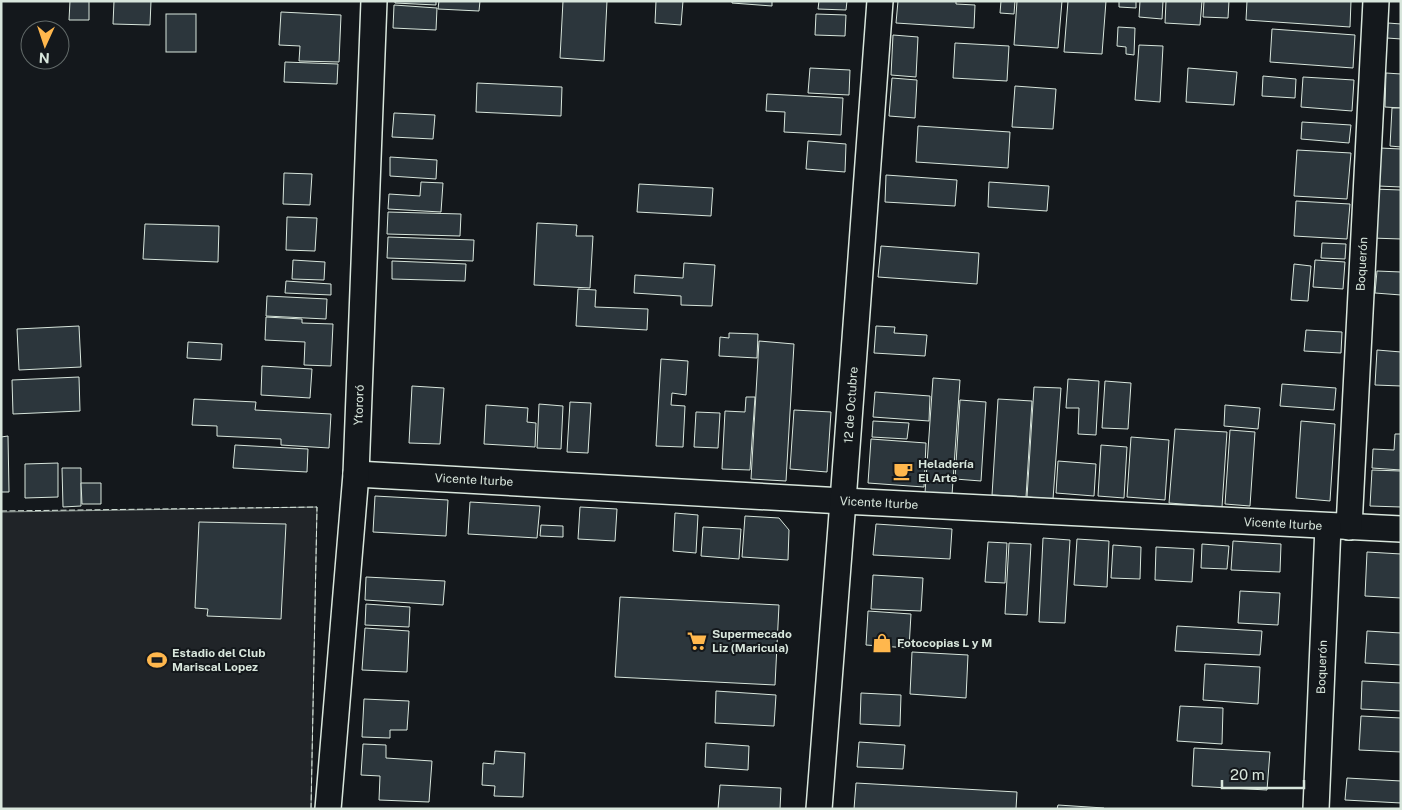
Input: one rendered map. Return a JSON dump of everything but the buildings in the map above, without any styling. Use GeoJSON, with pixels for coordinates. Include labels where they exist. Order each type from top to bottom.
{"type":"FeatureCollection","features":[{"type":"Feature","properties":{"kind":"street","name":"Ytororó"},"geometry":{"type":"LineString","coordinates":[[328,809],[356,474],[374,1]]}},
{"type":"Feature","properties":{"kind":"street","name":"12 de Octubre"},"geometry":{"type":"LineString","coordinates":[[818,809],[844,502],[880,1]]}},
{"type":"Feature","properties":{"kind":"street","name":"Boquerón"},"geometry":{"type":"LineString","coordinates":[[1316,809],[1376,1]]}},
{"type":"Feature","properties":{"kind":"street","name":"Vicente Iturbe"},"geometry":{"type":"LineString","coordinates":[[356,474],[844,502],[1401,529]]}},
{"type":"Feature","properties":{"kind":"shaded area","name":"Estadio del Club Mariscal Lopez"},"geometry":{"type":"Polygon","coordinates":[[[317,507],[311,809],[1,809],[1,512],[317,507]]]}},
{"type":"Feature","properties":{"kind":"fence"},"geometry":{"type":"LineString","coordinates":[[1,511],[317,507],[311,809]]}},
{"type":"Feature","properties":{"kind":"place","name":"Heladería El Arte"},"geometry":{"type":"Point","coordinates":[903,471]}},
{"type":"Feature","properties":{"kind":"place","name":"Supermecado Liz (Maricula)"},"geometry":{"type":"Point","coordinates":[697,641]}},
{"type":"Feature","properties":{"kind":"place","name":"Fotocopias L y M"},"geometry":{"type":"Point","coordinates":[882,643]}},
{"type":"Feature","properties":{"kind":"place","name":"Estadio del Club Mariscal Lopez"},"geometry":{"type":"Point","coordinates":[157,660]}}]}
